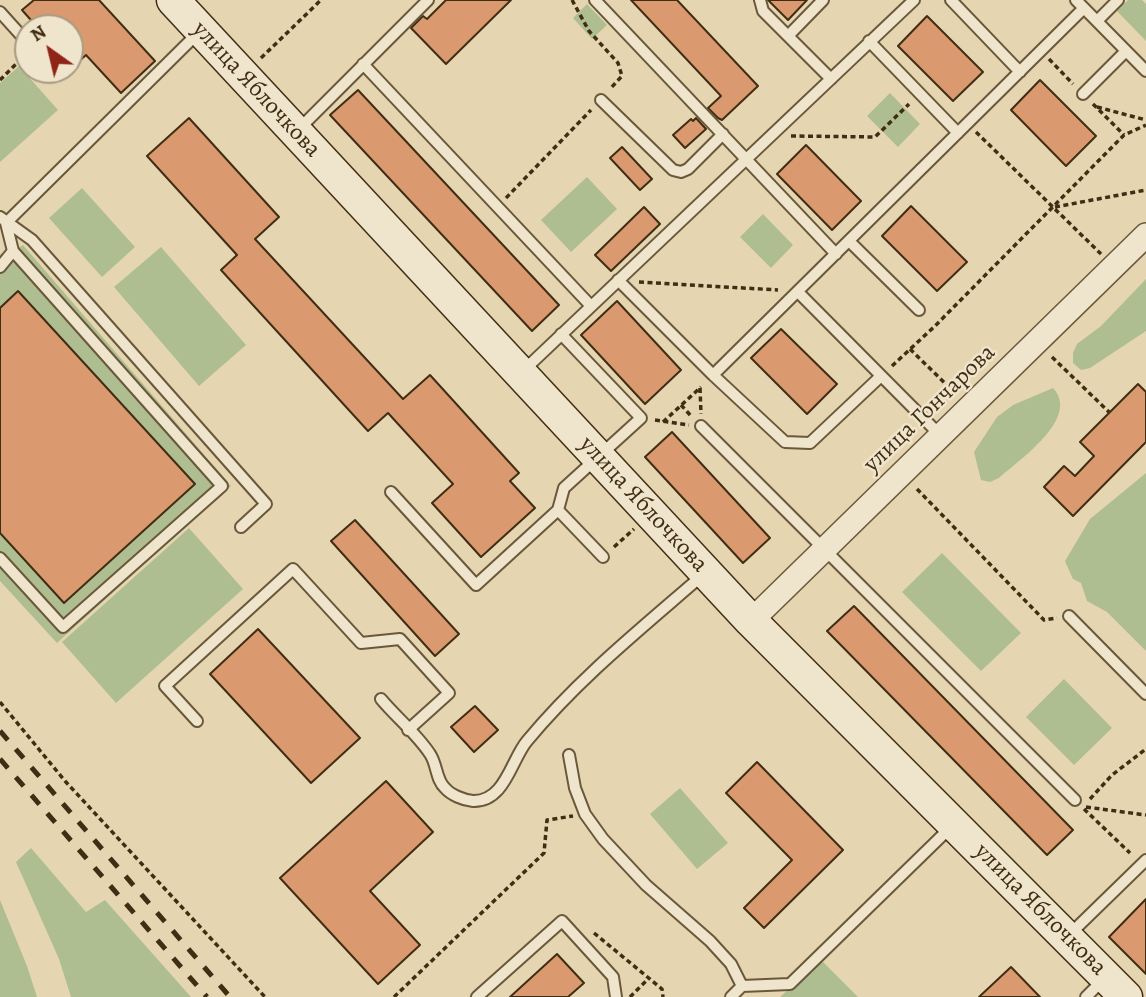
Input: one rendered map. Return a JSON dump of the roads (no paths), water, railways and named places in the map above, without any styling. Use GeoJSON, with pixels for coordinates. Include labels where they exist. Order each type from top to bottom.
{"type":"FeatureCollection","features":[{"type":"Feature","properties":{"kind":"street","name":"улица Яблочкова"},"geometry":{"type":"LineString","coordinates":[[173,0],[751,621],[1067,937],[1106,992]]}},
{"type":"Feature","properties":{"kind":"street","name":"улица Гончарова"},"geometry":{"type":"LineString","coordinates":[[751,621],[1146,235]]}},
{"type":"Feature","properties":{"kind":"lane"},"geometry":{"type":"LineString","coordinates":[[295,133],[428,0]]}},
{"type":"Feature","properties":{"kind":"lane"},"geometry":{"type":"LineString","coordinates":[[595,0],[836,254]]}},
{"type":"Feature","properties":{"kind":"lane"},"geometry":{"type":"LineString","coordinates":[[761,0],[763,11],[831,79]]}},
{"type":"Feature","properties":{"kind":"lane"},"geometry":{"type":"LineString","coordinates":[[788,36],[823,0]]}},
{"type":"Feature","properties":{"kind":"lane"},"geometry":{"type":"LineString","coordinates":[[520,373],[914,0]]}},
{"type":"Feature","properties":{"kind":"lane"},"geometry":{"type":"LineString","coordinates":[[951,0],[1020,72]]}},
{"type":"Feature","properties":{"kind":"lane"},"geometry":{"type":"LineString","coordinates":[[1097,21],[1118,0]]}},
{"type":"Feature","properties":{"kind":"lane"},"geometry":{"type":"LineString","coordinates":[[713,376],[1020,72],[1080,4],[1146,71]]}},
{"type":"Feature","properties":{"kind":"lane"},"geometry":{"type":"LineString","coordinates":[[0,12],[14,28]]}},
{"type":"Feature","properties":{"kind":"lane"},"geometry":{"type":"LineString","coordinates":[[3,220],[201,30]]}},
{"type":"Feature","properties":{"kind":"lane"},"geometry":{"type":"LineString","coordinates":[[869,41],[958,133]]}},
{"type":"Feature","properties":{"kind":"lane"},"geometry":{"type":"LineString","coordinates":[[1083,94],[1126,51]]}},
{"type":"Feature","properties":{"kind":"lane"},"geometry":{"type":"LineString","coordinates":[[363,64],[591,306]]}},
{"type":"Feature","properties":{"kind":"lane"},"geometry":{"type":"LineString","coordinates":[[601,100],[673,170],[681,172],[688,169],[723,134]]}},
{"type":"Feature","properties":{"kind":"lane"},"geometry":{"type":"LineString","coordinates":[[0,558],[63,627],[222,486],[13,251],[3,220]]}},
{"type":"Feature","properties":{"kind":"lane"},"geometry":{"type":"LineString","coordinates":[[3,220],[32,240],[266,504],[240,527]]}},
{"type":"Feature","properties":{"kind":"lane"},"geometry":{"type":"LineString","coordinates":[[849,241],[919,310]]}},
{"type":"Feature","properties":{"kind":"lane"},"geometry":{"type":"LineString","coordinates":[[0,267],[13,251]]}},
{"type":"Feature","properties":{"kind":"lane"},"geometry":{"type":"LineString","coordinates":[[618,280],[713,376],[785,442],[810,443],[881,376]]}},
{"type":"Feature","properties":{"kind":"lane"},"geometry":{"type":"LineString","coordinates":[[798,292],[941,436]]}},
{"type":"Feature","properties":{"kind":"lane"},"geometry":{"type":"LineString","coordinates":[[391,492],[476,585],[558,510],[564,488],[641,418],[562,334]]}},
{"type":"Feature","properties":{"kind":"lane"},"geometry":{"type":"LineString","coordinates":[[701,426],[1079,803]]}},
{"type":"Feature","properties":{"kind":"lane"},"geometry":{"type":"LineString","coordinates":[[558,510],[603,557]]}},
{"type":"Feature","properties":{"kind":"lane"},"geometry":{"type":"LineString","coordinates":[[197,721],[165,685],[293,569],[361,643],[400,639],[449,693],[408,730]]}},
{"type":"Feature","properties":{"kind":"lane"},"geometry":{"type":"LineString","coordinates":[[381,699],[430,754],[442,785],[452,795],[474,801],[493,795],[503,783],[525,743],[564,702],[621,644],[706,572]]}},
{"type":"Feature","properties":{"kind":"lane"},"geometry":{"type":"LineString","coordinates":[[1069,616],[1146,694]]}},
{"type":"Feature","properties":{"kind":"lane"},"geometry":{"type":"LineString","coordinates":[[569,755],[575,788],[585,814],[603,839],[646,885],[710,941],[731,964],[742,986]]}},
{"type":"Feature","properties":{"kind":"lane"},"geometry":{"type":"LineString","coordinates":[[731,997],[742,986],[790,984],[954,824]]}},
{"type":"Feature","properties":{"kind":"lane"},"geometry":{"type":"LineString","coordinates":[[1067,937],[1146,860]]}},
{"type":"Feature","properties":{"kind":"lane"},"geometry":{"type":"LineString","coordinates":[[477,997],[562,921],[613,977],[616,997]]}},
{"type":"Feature","properties":{"kind":"railway"},"geometry":{"type":"LineString","coordinates":[[0,731],[230,997]]}},
{"type":"Feature","properties":{"kind":"railway"},"geometry":{"type":"LineString","coordinates":[[0,759],[207,997]]}}]}
